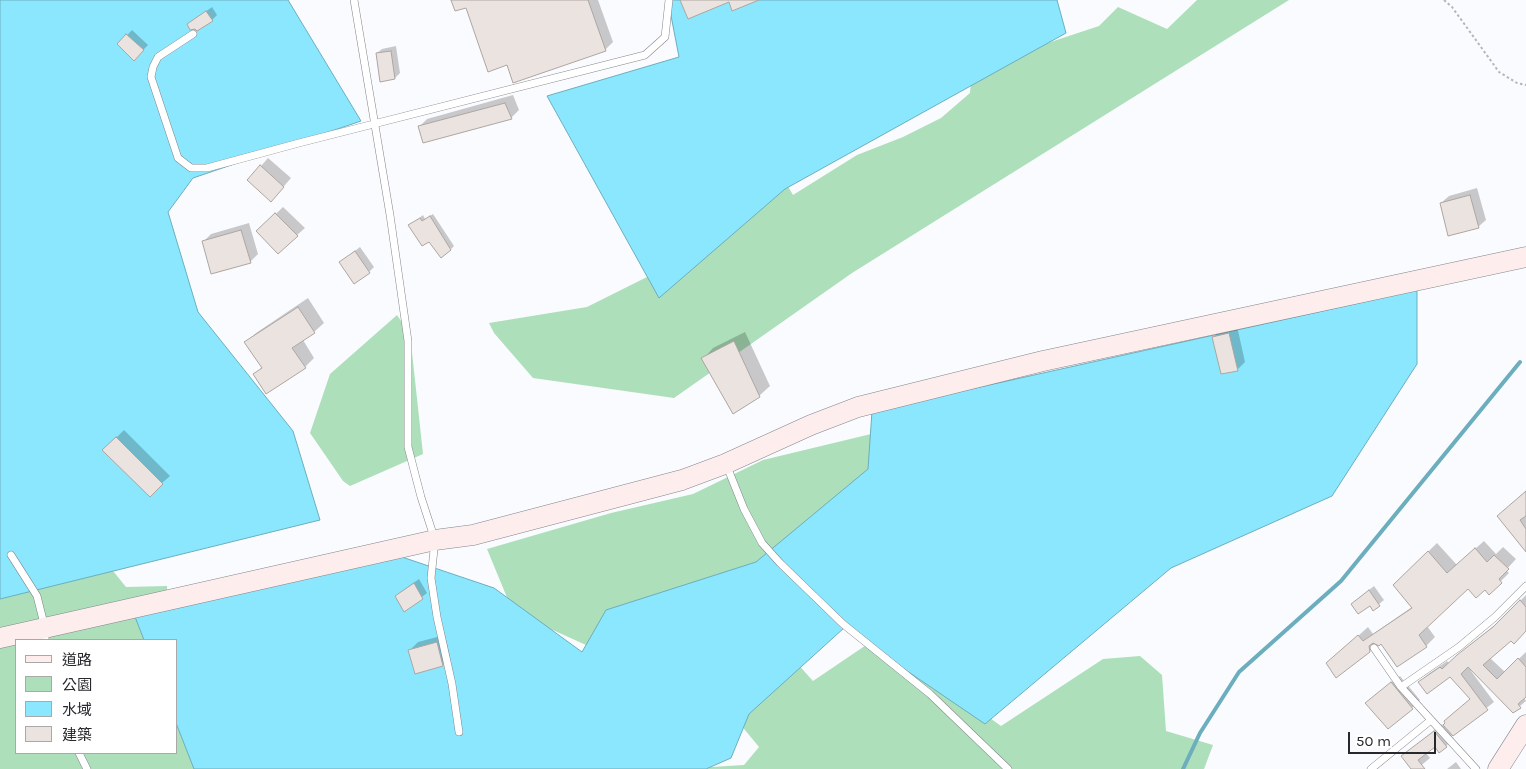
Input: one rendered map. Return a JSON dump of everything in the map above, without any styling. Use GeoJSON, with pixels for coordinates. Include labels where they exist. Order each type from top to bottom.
{"type":"FeatureCollection","features":[{"type":"Feature","properties":{"kind":"street"},"geometry":{"type":"LineString","coordinates":[[0,638],[45,634],[435,540],[473,535],[682,480],[726,464],[811,425],[858,407],[1043,362],[1526,256]]}},
{"type":"Feature","properties":{"kind":"street"},"geometry":{"type":"LineString","coordinates":[[1498,769],[1526,724]]}},
{"type":"Feature","properties":{"kind":"lane"},"geometry":{"type":"LineString","coordinates":[[354,0],[390,215],[408,341],[408,447],[435,540],[431,578],[437,617],[452,684],[459,732]]}},
{"type":"Feature","properties":{"kind":"lane"},"geometry":{"type":"LineString","coordinates":[[193,34],[158,57],[151,77],[178,158],[191,168],[207,168],[645,55],[665,37],[669,0]]}},
{"type":"Feature","properties":{"kind":"lane"},"geometry":{"type":"LineString","coordinates":[[726,464],[744,509],[762,543],[780,563],[843,624],[930,694],[1008,769]]}},
{"type":"Feature","properties":{"kind":"lane"},"geometry":{"type":"LineString","coordinates":[[11,555],[37,596],[45,634]]}},
{"type":"Feature","properties":{"kind":"lane"},"geometry":{"type":"LineString","coordinates":[[1401,687],[1459,647],[1495,617],[1526,586]]}},
{"type":"Feature","properties":{"kind":"lane"},"geometry":{"type":"LineString","coordinates":[[1374,648],[1401,687],[1476,769]]}},
{"type":"Feature","properties":{"kind":"lane"},"geometry":{"type":"LineString","coordinates":[[1371,769],[1431,720]]}},
{"type":"Feature","properties":{"kind":"lane"},"geometry":{"type":"LineString","coordinates":[[80,754],[87,769]]}},
{"type":"Feature","properties":{"kind":"path"},"geometry":{"type":"LineString","coordinates":[[1444,0],[1452,7],[1499,72],[1516,83],[1526,85]]}},
{"type":"Feature","properties":{"kind":"green space"},"geometry":{"type":"Polygon","coordinates":[[[1197,0],[1289,0],[852,273],[674,398],[533,378],[494,333],[489,323],[587,307],[681,260],[775,164],[793,195],[857,155],[903,137],[941,118],[970,93],[972,68],[1099,26],[1118,7],[1167,29],[1197,0]]]}},
{"type":"Feature","properties":{"kind":"green space"},"geometry":{"type":"Polygon","coordinates":[[[397,315],[410,334],[423,454],[350,486],[343,481],[310,433],[330,374],[397,315]]]}},
{"type":"Feature","properties":{"kind":"green space"},"geometry":{"type":"Polygon","coordinates":[[[896,428],[860,502],[750,611],[813,681],[878,637],[1001,726],[1103,659],[1140,656],[1162,675],[1166,731],[1213,745],[1204,769],[707,769],[711,767],[744,765],[759,747],[668,637],[597,650],[513,612],[487,549],[611,513],[693,494],[763,460],[896,428]]]}},
{"type":"Feature","properties":{"kind":"green space"},"geometry":{"type":"Polygon","coordinates":[[[39,479],[126,587],[167,586],[169,639],[15,639],[15,754],[178,754],[178,676],[211,769],[0,769],[0,500],[39,479]]]}},
{"type":"Feature","properties":{"kind":"water"},"geometry":{"type":"Polygon","coordinates":[[[0,0],[288,0],[361,121],[193,178],[168,212],[198,312],[293,431],[320,520],[0,599],[0,0]]]}},
{"type":"Feature","properties":{"kind":"water"},"geometry":{"type":"Polygon","coordinates":[[[668,0],[1057,0],[1066,33],[785,189],[659,298],[547,96],[679,57],[668,0]]]}},
{"type":"Feature","properties":{"kind":"water"},"geometry":{"type":"Polygon","coordinates":[[[1417,290],[1417,364],[1332,496],[1171,568],[985,724],[844,628],[749,714],[731,758],[706,769],[194,769],[178,728],[178,639],[144,639],[132,609],[393,554],[494,588],[582,652],[606,610],[756,562],[868,469],[872,411],[1417,290]]]}},
{"type":"Feature","properties":{"kind":"building"},"geometry":{"type":"Polygon","coordinates":[[[451,0],[588,0],[606,51],[513,83],[507,65],[488,72],[466,8],[455,11],[451,0]]]}},
{"type":"Feature","properties":{"kind":"building"},"geometry":{"type":"Polygon","coordinates":[[[680,0],[759,0],[732,11],[729,2],[688,19],[680,0]]]}},
{"type":"Feature","properties":{"kind":"building"},"geometry":{"type":"Polygon","coordinates":[[[206,11],[213,21],[197,31],[195,29],[190,30],[187,24],[206,11]]]}},
{"type":"Feature","properties":{"kind":"building"},"geometry":{"type":"Polygon","coordinates":[[[126,34],[144,50],[134,61],[117,44],[126,34]]]}},
{"type":"Feature","properties":{"kind":"building"},"geometry":{"type":"Polygon","coordinates":[[[391,51],[395,79],[380,82],[376,53],[391,51]]]}},
{"type":"Feature","properties":{"kind":"building"},"geometry":{"type":"Polygon","coordinates":[[[505,103],[512,119],[423,143],[418,126],[505,103]]]}},
{"type":"Feature","properties":{"kind":"building"},"geometry":{"type":"Polygon","coordinates":[[[260,165],[284,187],[271,202],[247,180],[260,165]]]}},
{"type":"Feature","properties":{"kind":"building"},"geometry":{"type":"Polygon","coordinates":[[[1470,195],[1479,228],[1448,236],[1440,203],[1470,195]]]}},
{"type":"Feature","properties":{"kind":"building"},"geometry":{"type":"Polygon","coordinates":[[[275,213],[298,236],[278,254],[256,231],[275,213]]]}},
{"type":"Feature","properties":{"kind":"building"},"geometry":{"type":"Polygon","coordinates":[[[430,216],[451,250],[441,258],[429,242],[422,246],[408,225],[420,218],[422,221],[430,216]]]}},
{"type":"Feature","properties":{"kind":"building"},"geometry":{"type":"Polygon","coordinates":[[[241,230],[251,263],[211,274],[202,241],[241,230]]]}},
{"type":"Feature","properties":{"kind":"building"},"geometry":{"type":"Polygon","coordinates":[[[355,251],[370,273],[354,284],[339,262],[355,251]]]}},
{"type":"Feature","properties":{"kind":"building"},"geometry":{"type":"Polygon","coordinates":[[[298,307],[315,333],[292,348],[306,368],[266,394],[253,374],[262,368],[244,342],[298,307]]]}},
{"type":"Feature","properties":{"kind":"building"},"geometry":{"type":"Polygon","coordinates":[[[1229,333],[1238,371],[1221,374],[1212,337],[1229,333]]]}},
{"type":"Feature","properties":{"kind":"building"},"geometry":{"type":"Polygon","coordinates":[[[734,341],[760,397],[733,414],[701,358],[734,341]]]}},
{"type":"Feature","properties":{"kind":"building"},"geometry":{"type":"Polygon","coordinates":[[[116,437],[163,484],[150,497],[102,450],[116,437]]]}},
{"type":"Feature","properties":{"kind":"building"},"geometry":{"type":"Polygon","coordinates":[[[1526,491],[1526,516],[1520,520],[1526,529],[1526,552],[1497,516],[1526,491]]]}},
{"type":"Feature","properties":{"kind":"building"},"geometry":{"type":"Polygon","coordinates":[[[1475,548],[1487,562],[1494,555],[1509,569],[1499,579],[1502,583],[1489,595],[1485,590],[1476,598],[1468,589],[1419,635],[1427,647],[1397,667],[1381,644],[1379,646],[1373,643],[1369,646],[1370,652],[1336,678],[1326,663],[1358,635],[1363,641],[1412,608],[1393,585],[1428,551],[1447,573],[1475,548]]]}},
{"type":"Feature","properties":{"kind":"building"},"geometry":{"type":"Polygon","coordinates":[[[414,583],[423,599],[404,612],[395,596],[414,583]]]}},
{"type":"Feature","properties":{"kind":"building"},"geometry":{"type":"Polygon","coordinates":[[[1369,590],[1380,606],[1373,611],[1370,606],[1358,614],[1351,604],[1369,590]]]}},
{"type":"Feature","properties":{"kind":"building"},"geometry":{"type":"Polygon","coordinates":[[[1520,600],[1526,607],[1526,631],[1514,644],[1511,641],[1483,665],[1497,679],[1518,658],[1526,667],[1526,697],[1518,704],[1521,708],[1513,713],[1468,667],[1461,674],[1488,710],[1453,736],[1443,725],[1444,721],[1470,699],[1450,677],[1427,694],[1418,682],[1440,667],[1442,669],[1493,627],[1520,600]]]}},
{"type":"Feature","properties":{"kind":"building"},"geometry":{"type":"Polygon","coordinates":[[[437,642],[443,666],[415,674],[408,650],[437,642]]]}},
{"type":"Feature","properties":{"kind":"building"},"geometry":{"type":"Polygon","coordinates":[[[1391,682],[1413,709],[1388,729],[1365,703],[1391,682]]]}},
{"type":"Feature","properties":{"kind":"building"},"geometry":{"type":"Polygon","coordinates":[[[1434,731],[1447,747],[1439,753],[1435,747],[1418,760],[1425,769],[1411,769],[1401,756],[1434,731]]]}},
{"type":"Feature","properties":{"kind":"waterway"},"geometry":{"type":"LineString","coordinates":[[1183,769],[1200,733],[1239,672],[1341,581],[1520,362]]}}]}
